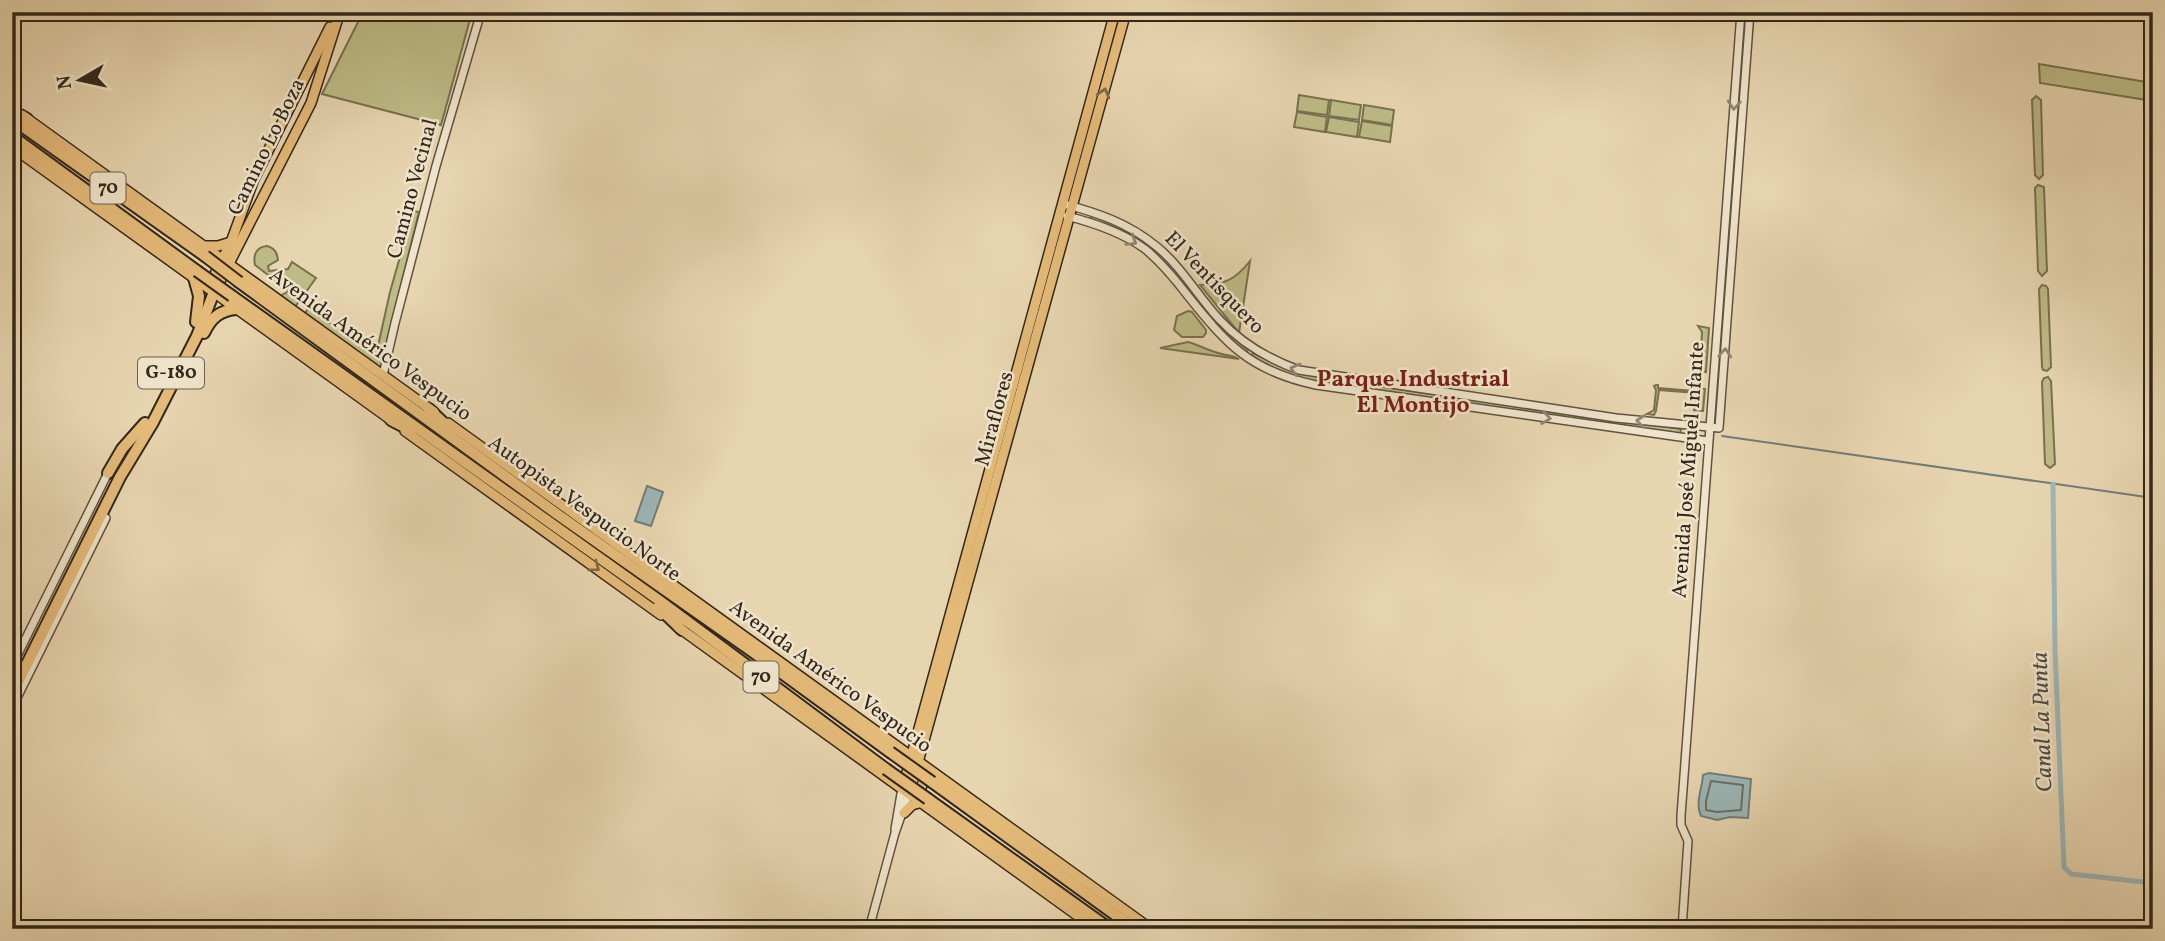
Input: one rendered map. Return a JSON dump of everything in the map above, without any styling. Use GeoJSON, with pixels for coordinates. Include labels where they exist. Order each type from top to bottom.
{"type":"FeatureCollection","features":[{"type":"Feature","properties":{"kind":"highway"},"geometry":{"type":"LineString","coordinates":[[12,110],[27,119]]}},
{"type":"Feature","properties":{"kind":"highway","name":"Autopista Vespucio Norte"},"geometry":{"type":"LineString","coordinates":[[12,119],[207,251],[639,580],[887,774],[1110,929]]}},
{"type":"Feature","properties":{"kind":"highway","name":"Autopista Vespucio Norte"},"geometry":{"type":"LineString","coordinates":[[12,136],[219,294],[639,580],[746,646],[931,776],[1135,929]]}},
{"type":"Feature","properties":{"kind":"highway"},"geometry":{"type":"LineString","coordinates":[[196,275],[199,296],[196,322]]}},
{"type":"Feature","properties":{"kind":"highway","name":"G-180"},"geometry":{"type":"LineString","coordinates":[[147,427],[196,322],[219,294]]}},
{"type":"Feature","properties":{"kind":"highway","name":"G-180"},"geometry":{"type":"LineString","coordinates":[[147,427],[219,294]]}},
{"type":"Feature","properties":{"kind":"highway"},"geometry":{"type":"LineString","coordinates":[[191,348],[216,315],[237,309]]}},
{"type":"Feature","properties":{"kind":"highway"},"geometry":{"type":"LineString","coordinates":[[429,409],[477,456]]}},
{"type":"Feature","properties":{"kind":"highway"},"geometry":{"type":"LineString","coordinates":[[391,420],[446,448]]}},
{"type":"Feature","properties":{"kind":"highway"},"geometry":{"type":"LineString","coordinates":[[108,473],[122,449],[147,427]]}},
{"type":"Feature","properties":{"kind":"highway"},"geometry":{"type":"LineString","coordinates":[[106,517],[142,449],[147,427]]}},
{"type":"Feature","properties":{"kind":"highway"},"geometry":{"type":"LineString","coordinates":[[12,680],[114,475],[147,427]]}},
{"type":"Feature","properties":{"kind":"highway"},"geometry":{"type":"LineString","coordinates":[[12,694],[147,427]]}},
{"type":"Feature","properties":{"kind":"highway"},"geometry":{"type":"LineString","coordinates":[[639,580],[720,619]]}},
{"type":"Feature","properties":{"kind":"highway"},"geometry":{"type":"LineString","coordinates":[[639,580],[682,630]]}},
{"type":"Feature","properties":{"kind":"main road","name":"Camino Lo Boza"},"geometry":{"type":"LineString","coordinates":[[219,294],[231,242],[254,179],[339,12]]}},
{"type":"Feature","properties":{"kind":"main road","name":"Camino Lo Boza"},"geometry":{"type":"LineString","coordinates":[[225,262],[314,94],[339,12]]}},
{"type":"Feature","properties":{"kind":"main road","name":"Miraflores"},"geometry":{"type":"LineString","coordinates":[[1068,205],[1115,12]]}},
{"type":"Feature","properties":{"kind":"main road","name":"Miraflores"},"geometry":{"type":"LineString","coordinates":[[906,791],[918,742],[937,699],[1039,309],[1126,12]]}},
{"type":"Feature","properties":{"kind":"main road"},"geometry":{"type":"LineString","coordinates":[[1102,60],[1112,63]]}},
{"type":"Feature","properties":{"kind":"main road","name":"Avenida Américo Vespucio"},"geometry":{"type":"LineString","coordinates":[[27,119],[225,262],[239,277],[383,375],[720,619],[893,749],[914,759],[931,776],[1151,929]]}},
{"type":"Feature","properties":{"kind":"main road"},"geometry":{"type":"LineString","coordinates":[[272,142],[282,141],[286,150]]}},
{"type":"Feature","properties":{"kind":"main road"},"geometry":{"type":"LineString","coordinates":[[12,147],[196,275],[237,309],[682,630],[887,774],[906,791],[925,801],[1096,929]]}},
{"type":"Feature","properties":{"kind":"main road"},"geometry":{"type":"LineString","coordinates":[[196,275],[206,270],[211,260],[207,251],[231,242]]}},
{"type":"Feature","properties":{"kind":"main road"},"geometry":{"type":"LineString","coordinates":[[219,294],[228,283],[239,277]]}},
{"type":"Feature","properties":{"kind":"main road"},"geometry":{"type":"LineString","coordinates":[[893,749],[918,742],[931,776],[923,778],[920,790],[925,801]]}},
{"type":"Feature","properties":{"kind":"main road"},"geometry":{"type":"LineString","coordinates":[[887,774],[894,775],[898,763],[899,755],[893,749]]}},
{"type":"Feature","properties":{"kind":"main road"},"geometry":{"type":"LineString","coordinates":[[904,813],[912,805],[925,801]]}},
{"type":"Feature","properties":{"kind":"street","name":"Camino Vecinal"},"geometry":{"type":"LineString","coordinates":[[383,375],[436,166],[481,12]]}},
{"type":"Feature","properties":{"kind":"street","name":"Avenida José Miguel Infante"},"geometry":{"type":"LineString","coordinates":[[1682,929],[1688,841],[1681,820],[1741,12]]}},
{"type":"Feature","properties":{"kind":"street","name":"Avenida José Miguel Infante"},"geometry":{"type":"LineString","coordinates":[[1719,428],[1749,12]]}},
{"type":"Feature","properties":{"kind":"street"},"geometry":{"type":"LineString","coordinates":[[1732,127],[1741,128]]}},
{"type":"Feature","properties":{"kind":"street","name":"El Ventisquero"},"geometry":{"type":"LineString","coordinates":[[1068,205],[1117,220],[1157,246],[1181,271],[1219,319],[1259,353],[1299,370],[1524,405],[1719,428]]}},
{"type":"Feature","properties":{"kind":"street"},"geometry":{"type":"LineString","coordinates":[[1084,221],[1088,210]]}},
{"type":"Feature","properties":{"kind":"street","name":"El Ventisquero"},"geometry":{"type":"LineString","coordinates":[[1065,216],[1107,228],[1145,250],[1164,266],[1222,337],[1255,363],[1293,380],[1708,441]]}},
{"type":"Feature","properties":{"kind":"street"},"geometry":{"type":"LineString","coordinates":[[1359,391],[1360,381]]}},
{"type":"Feature","properties":{"kind":"street"},"geometry":{"type":"LineString","coordinates":[[1712,393],[1722,394]]}},
{"type":"Feature","properties":{"kind":"street"},"geometry":{"type":"LineString","coordinates":[[1523,415],[1524,405]]}},
{"type":"Feature","properties":{"kind":"street"},"geometry":{"type":"LineString","coordinates":[[1685,438],[1686,426]]}},
{"type":"Feature","properties":{"kind":"street"},"geometry":{"type":"LineString","coordinates":[[12,666],[108,473]]}},
{"type":"Feature","properties":{"kind":"street"},"geometry":{"type":"LineString","coordinates":[[12,708],[106,517]]}},
{"type":"Feature","properties":{"kind":"street","name":"Miraflores"},"geometry":{"type":"LineString","coordinates":[[895,834],[904,813],[906,791]]}},
{"type":"Feature","properties":{"kind":"street","name":"Miraflores"},"geometry":{"type":"LineString","coordinates":[[869,929],[906,791]]}},
{"type":"Feature","properties":{"kind":"shaded area"},"geometry":{"type":"Polygon","coordinates":[[[363,12],[472,12],[441,125],[322,94],[363,12]]]}},
{"type":"Feature","properties":{"kind":"shaded area"},"geometry":{"type":"Polygon","coordinates":[[[2039,64],[2153,83],[2153,101],[2040,83],[2039,64]]]}},
{"type":"Feature","properties":{"kind":"shaded area"},"geometry":{"type":"Polygon","coordinates":[[[1299,95],[1329,100],[1327,115],[1297,111],[1299,95]]]}},
{"type":"Feature","properties":{"kind":"shaded area"},"geometry":{"type":"Polygon","coordinates":[[[2036,96],[2041,100],[2043,175],[2039,179],[2035,175],[2032,100],[2036,96]]]}},
{"type":"Feature","properties":{"kind":"shaded area"},"geometry":{"type":"Polygon","coordinates":[[[1331,100],[1361,105],[1359,120],[1329,116],[1331,100]]]}},
{"type":"Feature","properties":{"kind":"shaded area"},"geometry":{"type":"Polygon","coordinates":[[[1364,105],[1394,110],[1392,125],[1362,120],[1364,105]]]}},
{"type":"Feature","properties":{"kind":"shaded area"},"geometry":{"type":"Polygon","coordinates":[[[1297,112],[1327,117],[1325,132],[1294,127],[1297,112]]]}},
{"type":"Feature","properties":{"kind":"shaded area"},"geometry":{"type":"Polygon","coordinates":[[[1329,117],[1359,122],[1357,137],[1326,132],[1329,117]]]}},
{"type":"Feature","properties":{"kind":"shaded area"},"geometry":{"type":"Polygon","coordinates":[[[1362,121],[1392,126],[1390,142],[1359,137],[1362,121]]]}},
{"type":"Feature","properties":{"kind":"shaded area"},"geometry":{"type":"Polygon","coordinates":[[[2038,185],[2044,187],[2047,271],[2042,276],[2038,271],[2035,188],[2038,185]]]}},
{"type":"Feature","properties":{"kind":"shaded area"},"geometry":{"type":"Polygon","coordinates":[[[413,211],[419,212],[380,370],[305,313],[311,305],[324,319],[367,348],[374,349],[378,346],[413,211]]]}},
{"type":"Feature","properties":{"kind":"shaded area"},"geometry":{"type":"Polygon","coordinates":[[[1092,214],[1127,230],[1167,260],[1227,331],[1248,350],[1245,354],[1216,329],[1163,262],[1090,220],[1092,214]]]}},
{"type":"Feature","properties":{"kind":"shaded area"},"geometry":{"type":"Polygon","coordinates":[[[1731,226],[1718,393],[1715,390],[1728,227],[1731,226]]]}},
{"type":"Feature","properties":{"kind":"shaded area"},"geometry":{"type":"Polygon","coordinates":[[[267,246],[275,251],[278,260],[268,266],[269,271],[288,269],[292,262],[316,278],[295,307],[280,296],[289,291],[255,265],[256,252],[267,246]]]}},
{"type":"Feature","properties":{"kind":"shaded area"},"geometry":{"type":"Polygon","coordinates":[[[1250,261],[1239,333],[1200,285],[1228,280],[1250,261]]]}},
{"type":"Feature","properties":{"kind":"shaded area"},"geometry":{"type":"Polygon","coordinates":[[[2042,285],[2048,289],[2051,367],[2047,371],[2042,367],[2039,289],[2042,285]]]}},
{"type":"Feature","properties":{"kind":"shaded area"},"geometry":{"type":"Polygon","coordinates":[[[1192,312],[1206,330],[1203,337],[1182,337],[1174,330],[1177,316],[1192,312]]]}},
{"type":"Feature","properties":{"kind":"shaded area"},"geometry":{"type":"Polygon","coordinates":[[[1698,326],[1709,328],[1706,372],[1700,371],[1702,332],[1698,326]]]}},
{"type":"Feature","properties":{"kind":"shaded area"},"geometry":{"type":"Polygon","coordinates":[[[1188,342],[1214,352],[1239,359],[1160,348],[1188,342]]]}},
{"type":"Feature","properties":{"kind":"shaded area"},"geometry":{"type":"Polygon","coordinates":[[[1253,353],[1284,368],[1358,383],[1357,388],[1282,373],[1250,358],[1253,353]]]}},
{"type":"Feature","properties":{"kind":"shaded area"},"geometry":{"type":"Polygon","coordinates":[[[2048,377],[2051,381],[2055,464],[2050,468],[2045,464],[2042,382],[2048,377]]]}},
{"type":"Feature","properties":{"kind":"shaded area"},"geometry":{"type":"Polygon","coordinates":[[[1362,384],[1522,407],[1521,412],[1361,389],[1362,384]]]}},
{"type":"Feature","properties":{"kind":"shaded area"},"geometry":{"type":"Polygon","coordinates":[[[1658,385],[1658,388],[1694,391],[1694,388],[1705,389],[1703,411],[1694,410],[1696,393],[1659,390],[1654,415],[1647,414],[1654,410],[1654,386],[1658,385]]]}},
{"type":"Feature","properties":{"kind":"shaded area"},"geometry":{"type":"Polygon","coordinates":[[[1525,407],[1681,429],[1680,435],[1525,413],[1525,407]]]}},
{"type":"Feature","properties":{"kind":"water"},"geometry":{"type":"Polygon","coordinates":[[[647,486],[663,492],[651,526],[635,521],[647,486]]]}},
{"type":"Feature","properties":{"kind":"water"},"geometry":{"type":"Polygon","coordinates":[[[1709,773],[1751,779],[1748,818],[1730,817],[1717,820],[1701,816],[1699,801],[1703,775],[1709,773]]]}},
{"type":"Feature","properties":{"kind":"waterway"},"geometry":{"type":"LineString","coordinates":[[1722,436],[2153,498]]}},
{"type":"Feature","properties":{"kind":"waterway","name":"Canal La Punta"},"geometry":{"type":"LineString","coordinates":[[2053,484],[2055,650],[2064,867],[2071,874],[2153,883]]}},
{"type":"Feature","properties":{"kind":"district","name":"Parque Industrial El Montijo"},"geometry":{"type":"Point","coordinates":[1413,393]}}]}
